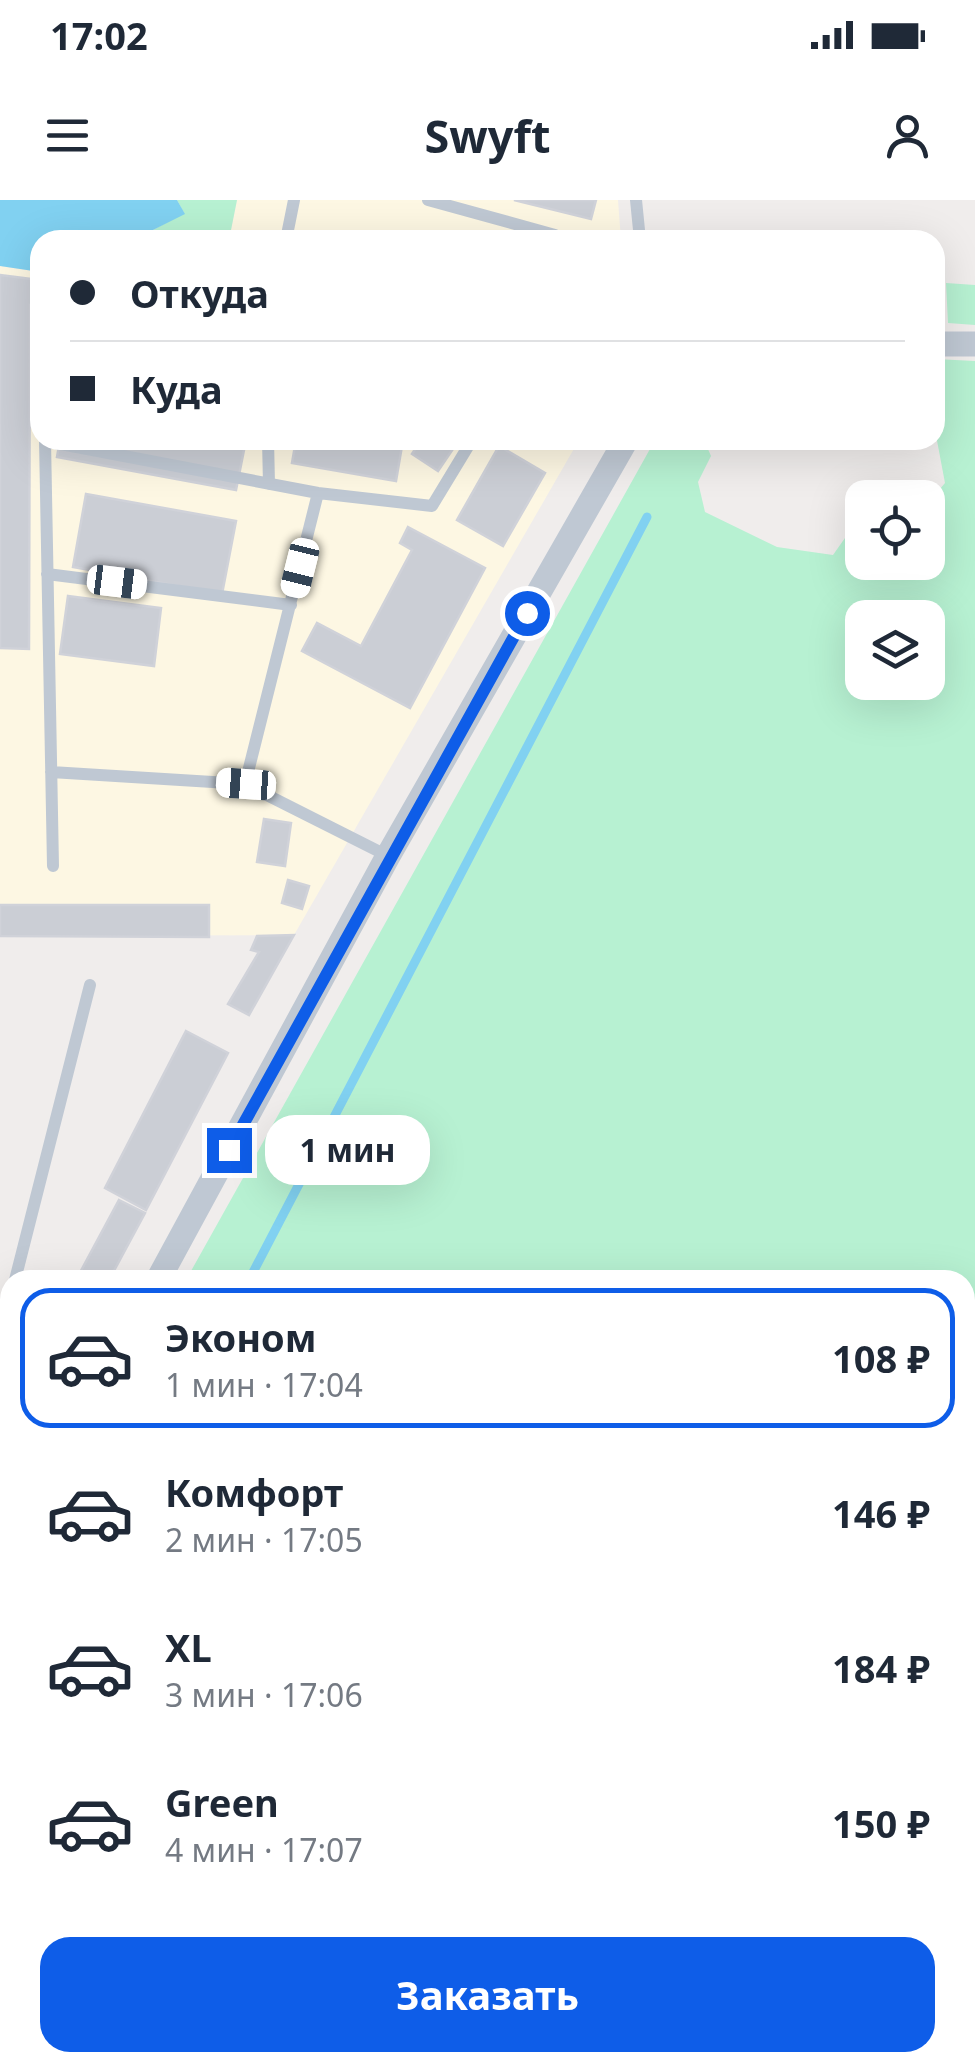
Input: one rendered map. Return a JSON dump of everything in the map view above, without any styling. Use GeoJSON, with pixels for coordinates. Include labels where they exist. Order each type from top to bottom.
{"type":"FeatureCollection","features":[{"type":"Feature","properties":{"kind":"street"},"geometry":{"type":"LineString","coordinates":[[945,344],[975,344]]}},
{"type":"Feature","properties":{"kind":"street"},"geometry":{"type":"LineString","coordinates":[[163,1270],[388,856],[620,450]]}},
{"type":"Feature","properties":{"kind":"lane"},"geometry":{"type":"LineString","coordinates":[[288,230],[294,200]]}},
{"type":"Feature","properties":{"kind":"lane"},"geometry":{"type":"LineString","coordinates":[[428,200],[537,230]]}},
{"type":"Feature","properties":{"kind":"lane"},"geometry":{"type":"LineString","coordinates":[[636,200],[639,230]]}},
{"type":"Feature","properties":{"kind":"lane"},"geometry":{"type":"LineString","coordinates":[[45,450],[53,866]]}},
{"type":"Feature","properties":{"kind":"lane"},"geometry":{"type":"LineString","coordinates":[[96,450],[318,493],[432,506],[466,450]]}},
{"type":"Feature","properties":{"kind":"lane"},"geometry":{"type":"LineString","coordinates":[[268,450],[269,484]]}},
{"type":"Feature","properties":{"kind":"lane"},"geometry":{"type":"LineString","coordinates":[[246,784],[318,493]]}},
{"type":"Feature","properties":{"kind":"lane"},"geometry":{"type":"LineString","coordinates":[[48,574],[292,605]]}},
{"type":"Feature","properties":{"kind":"lane"},"geometry":{"type":"LineString","coordinates":[[51,772],[246,784],[388,856]]}},
{"type":"Feature","properties":{"kind":"lane"},"geometry":{"type":"LineString","coordinates":[[18,1270],[90,985]]}},
{"type":"Feature","properties":{"kind":"shaded area"},"geometry":{"type":"Polygon","coordinates":[[[237,200],[618,200],[620,230],[231,230],[237,200]]]}},
{"type":"Feature","properties":{"kind":"shaded area"},"geometry":{"type":"Polygon","coordinates":[[[0,266],[30,270],[30,450],[573,450],[294,935],[0,936],[0,266]]]}},
{"type":"Feature","properties":{"kind":"green space"},"geometry":{"type":"Polygon","coordinates":[[[177,200],[237,200],[231,230],[153,230],[184,213],[177,200]]]}},
{"type":"Feature","properties":{"kind":"green space"},"geometry":{"type":"Polygon","coordinates":[[[946,283],[975,285],[975,325],[948,323],[946,283]]]}},
{"type":"Feature","properties":{"kind":"green space"},"geometry":{"type":"Polygon","coordinates":[[[945,360],[975,361],[975,1270],[192,1270],[649,450],[708,450],[711,456],[698,482],[705,512],[777,547],[833,555],[845,538],[845,580],[945,580],[945,480],[939,450],[945,450],[945,360]]]}},
{"type":"Feature","properties":{"kind":"water"},"geometry":{"type":"Polygon","coordinates":[[[0,200],[177,200],[185,214],[153,230],[30,230],[30,270],[0,266],[0,200]]]}},
{"type":"Feature","properties":{"kind":"building"},"geometry":{"type":"Polygon","coordinates":[[[514,200],[596,200],[591,219],[514,200]]]}},
{"type":"Feature","properties":{"kind":"building"},"geometry":{"type":"Polygon","coordinates":[[[0,275],[30,279],[30,305],[29,649],[0,648],[0,275]]]}},
{"type":"Feature","properties":{"kind":"building"},"geometry":{"type":"Polygon","coordinates":[[[58,450],[244,450],[236,490],[57,457],[58,450]]]}},
{"type":"Feature","properties":{"kind":"building"},"geometry":{"type":"Polygon","coordinates":[[[294,450],[401,450],[396,481],[292,463],[294,450]]]}},
{"type":"Feature","properties":{"kind":"building"},"geometry":{"type":"Polygon","coordinates":[[[415,450],[452,450],[438,471],[412,454],[415,450]]]}},
{"type":"Feature","properties":{"kind":"building"},"geometry":{"type":"Polygon","coordinates":[[[497,450],[506,450],[545,473],[503,546],[457,520],[497,450]]]}},
{"type":"Feature","properties":{"kind":"building"},"geometry":{"type":"Polygon","coordinates":[[[86,494],[236,521],[222,594],[73,567],[86,494]]]}},
{"type":"Feature","properties":{"kind":"building"},"geometry":{"type":"Polygon","coordinates":[[[408,527],[485,568],[410,708],[302,651],[317,623],[361,646],[412,550],[400,543],[408,527]]]}},
{"type":"Feature","properties":{"kind":"building"},"geometry":{"type":"Polygon","coordinates":[[[68,596],[161,608],[154,666],[60,654],[68,596]]]}},
{"type":"Feature","properties":{"kind":"building"},"geometry":{"type":"Polygon","coordinates":[[[264,819],[291,823],[285,866],[257,862],[264,819]]]}},
{"type":"Feature","properties":{"kind":"building"},"geometry":{"type":"Polygon","coordinates":[[[288,880],[309,886],[302,909],[282,903],[288,880]]]}},
{"type":"Feature","properties":{"kind":"building"},"geometry":{"type":"Polygon","coordinates":[[[0,905],[209,905],[209,937],[0,936],[0,905]]]}},
{"type":"Feature","properties":{"kind":"building"},"geometry":{"type":"Polygon","coordinates":[[[294,935],[249,1015],[228,1004],[259,952],[251,950],[257,936],[294,935]]]}},
{"type":"Feature","properties":{"kind":"building"},"geometry":{"type":"Polygon","coordinates":[[[186,1031],[228,1053],[146,1210],[105,1188],[186,1031]]]}},
{"type":"Feature","properties":{"kind":"building"},"geometry":{"type":"Polygon","coordinates":[[[119,1200],[145,1213],[114,1270],[81,1270],[119,1200]]]}},
{"type":"Feature","properties":{"kind":"waterway"},"geometry":{"type":"LineString","coordinates":[[254,1270],[647,517]]}},
{"type":"Feature","properties":{"kind":"route"},"geometry":{"type":"LineString","coordinates":[[229,1150],[388,856],[527,613]]}}]}
